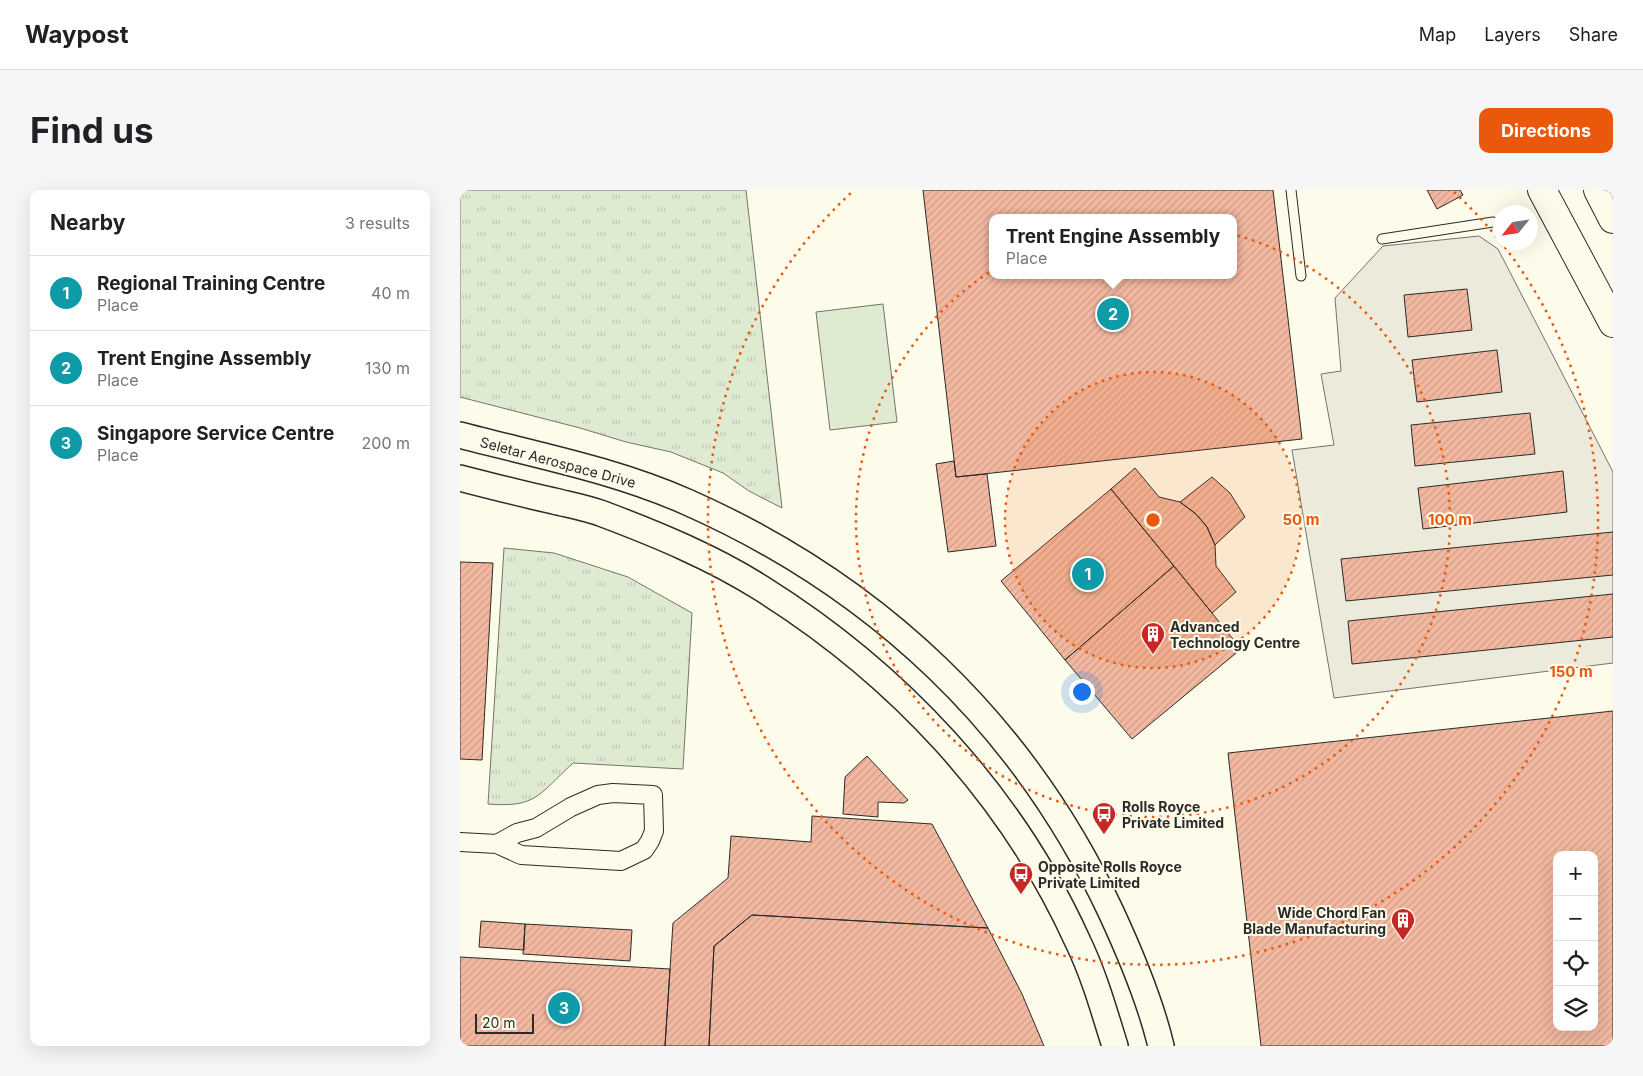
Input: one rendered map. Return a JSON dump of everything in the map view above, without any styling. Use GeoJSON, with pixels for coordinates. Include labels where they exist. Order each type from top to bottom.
{"type":"FeatureCollection","features":[{"type":"Feature","properties":{"kind":"main road"},"geometry":{"type":"LineString","coordinates":[[1542,190],[1613,323]]}},
{"type":"Feature","properties":{"kind":"main road"},"geometry":{"type":"LineString","coordinates":[[1598,190],[1613,219]]}},
{"type":"Feature","properties":{"kind":"street","name":"Seletar Aerospace Drive"},"geometry":{"type":"LineString","coordinates":[[460,435],[626,478],[688,502],[788,553],[868,607],[928,658],[1017,754],[1060,817],[1097,882],[1128,948],[1155,1021],[1161,1046]]}},
{"type":"Feature","properties":{"kind":"street"},"geometry":{"type":"LineString","coordinates":[[460,478],[597,512],[689,550],[760,587],[834,638],[902,696],[969,766],[1016,830],[1057,899],[1079,943],[1098,992],[1115,1046]]}},
{"type":"Feature","properties":{"kind":"street"},"geometry":{"type":"LineString","coordinates":[[460,842],[498,844],[520,855],[621,861],[644,850],[650,841],[654,831],[653,795],[613,793],[598,795],[571,807],[536,828],[517,833],[498,844]]}},
{"type":"Feature","properties":{"kind":"lane"},"geometry":{"type":"LineString","coordinates":[[1291,190],[1301,276]]}},
{"type":"Feature","properties":{"kind":"lane"},"geometry":{"type":"LineString","coordinates":[[1382,239],[1493,222]]}},
{"type":"Feature","properties":{"kind":"green space"},"geometry":{"type":"Polygon","coordinates":[[[460,190],[746,190],[782,508],[749,491],[723,473],[671,452],[626,442],[460,397],[460,190]]]}},
{"type":"Feature","properties":{"kind":"green space"},"geometry":{"type":"Polygon","coordinates":[[[883,304],[897,422],[830,430],[816,312],[883,304]]]}},
{"type":"Feature","properties":{"kind":"green space"},"geometry":{"type":"Polygon","coordinates":[[[504,548],[554,553],[628,577],[692,613],[683,769],[573,763],[536,797],[517,804],[488,804],[504,548]]]}},
{"type":"Feature","properties":{"kind":"shaded area"},"geometry":{"type":"Polygon","coordinates":[[[1479,236],[1493,246],[1493,250],[1499,250],[1613,472],[1613,663],[1334,698],[1292,450],[1334,445],[1321,374],[1341,371],[1335,298],[1383,246],[1479,236]]]}},
{"type":"Feature","properties":{"kind":"building"},"geometry":{"type":"Polygon","coordinates":[[[923,190],[1273,190],[1302,439],[956,477],[923,190]]]}},
{"type":"Feature","properties":{"kind":"building"},"geometry":{"type":"Polygon","coordinates":[[[1427,190],[1460,190],[1463,195],[1437,209],[1427,190]]]}},
{"type":"Feature","properties":{"kind":"building"},"geometry":{"type":"Polygon","coordinates":[[[1467,289],[1472,330],[1408,337],[1404,295],[1467,289]]]}},
{"type":"Feature","properties":{"kind":"building"},"geometry":{"type":"Polygon","coordinates":[[[1497,350],[1502,392],[1417,402],[1412,360],[1497,350]]]}},
{"type":"Feature","properties":{"kind":"building"},"geometry":{"type":"Polygon","coordinates":[[[1530,413],[1535,454],[1415,466],[1411,425],[1530,413]]]}},
{"type":"Feature","properties":{"kind":"building"},"geometry":{"type":"Polygon","coordinates":[[[954,461],[956,477],[987,474],[996,546],[948,552],[936,464],[954,461]]]}},
{"type":"Feature","properties":{"kind":"building"},"geometry":{"type":"Polygon","coordinates":[[[1135,468],[1159,497],[1180,502],[1196,514],[1207,527],[1215,545],[1216,566],[1236,592],[1212,613],[1111,489],[1135,468]]]}},
{"type":"Feature","properties":{"kind":"building"},"geometry":{"type":"Polygon","coordinates":[[[1563,471],[1567,512],[1423,529],[1418,488],[1563,471]]]}},
{"type":"Feature","properties":{"kind":"building"},"geometry":{"type":"Polygon","coordinates":[[[1212,477],[1230,493],[1245,517],[1215,545],[1207,527],[1196,514],[1180,502],[1212,477]]]}},
{"type":"Feature","properties":{"kind":"building"},"geometry":{"type":"Polygon","coordinates":[[[1111,489],[1174,566],[1065,660],[1001,581],[1111,489]]]}},
{"type":"Feature","properties":{"kind":"building"},"geometry":{"type":"Polygon","coordinates":[[[1613,532],[1613,575],[1346,601],[1341,559],[1613,532]]]}},
{"type":"Feature","properties":{"kind":"building"},"geometry":{"type":"Polygon","coordinates":[[[460,562],[493,563],[482,760],[460,759],[460,562]]]}},
{"type":"Feature","properties":{"kind":"building","name":"Advanced Technology Centre"},"geometry":{"type":"Polygon","coordinates":[[[1174,566],[1241,649],[1132,739],[1065,660],[1174,566]]]}},
{"type":"Feature","properties":{"kind":"building"},"geometry":{"type":"Polygon","coordinates":[[[1613,594],[1613,637],[1352,664],[1348,621],[1613,594]]]}},
{"type":"Feature","properties":{"kind":"building","name":"Wide Chord Fan Blade Manufacturing"},"geometry":{"type":"Polygon","coordinates":[[[1613,711],[1613,1046],[1261,1046],[1228,753],[1613,711]]]}},
{"type":"Feature","properties":{"kind":"building"},"geometry":{"type":"Polygon","coordinates":[[[867,756],[908,800],[904,803],[878,802],[878,817],[843,814],[845,777],[867,756]]]}},
{"type":"Feature","properties":{"kind":"building"},"geometry":{"type":"Polygon","coordinates":[[[812,816],[932,824],[988,928],[752,915],[714,946],[709,1046],[665,1046],[673,923],[728,878],[731,836],[811,842],[812,816]]]}},
{"type":"Feature","properties":{"kind":"building"},"geometry":{"type":"Polygon","coordinates":[[[752,915],[988,928],[1022,994],[1044,1046],[709,1046],[714,946],[752,915]]]}},
{"type":"Feature","properties":{"kind":"building"},"geometry":{"type":"Polygon","coordinates":[[[481,921],[525,924],[524,950],[479,947],[481,921]]]}},
{"type":"Feature","properties":{"kind":"building"},"geometry":{"type":"Polygon","coordinates":[[[525,924],[632,930],[630,961],[523,954],[525,924]]]}},
{"type":"Feature","properties":{"kind":"building"},"geometry":{"type":"Polygon","coordinates":[[[460,957],[670,969],[665,1046],[460,1046],[460,957]]]}},
{"type":"Feature","properties":{"kind":"place","name":"Trent Engine Assembly"},"geometry":{"type":"Point","coordinates":[1113,314]}},
{"type":"Feature","properties":{"kind":"place","name":"Regional Training Centre"},"geometry":{"type":"Point","coordinates":[1088,574]}},
{"type":"Feature","properties":{"kind":"place","name":"Advanced Technology Centre"},"geometry":{"type":"Point","coordinates":[1153,655]}},
{"type":"Feature","properties":{"kind":"place","name":"Rolls Royce Private Limited"},"geometry":{"type":"Point","coordinates":[1104,835]}},
{"type":"Feature","properties":{"kind":"place","name":"Opposite Rolls Royce Private Limited"},"geometry":{"type":"Point","coordinates":[1021,895]}},
{"type":"Feature","properties":{"kind":"place","name":"Wide Chord Fan Blade Manufacturing"},"geometry":{"type":"Point","coordinates":[1403,941]}},
{"type":"Feature","properties":{"kind":"place","name":"Singapore Service Centre"},"geometry":{"type":"Point","coordinates":[564,1008]}}]}
